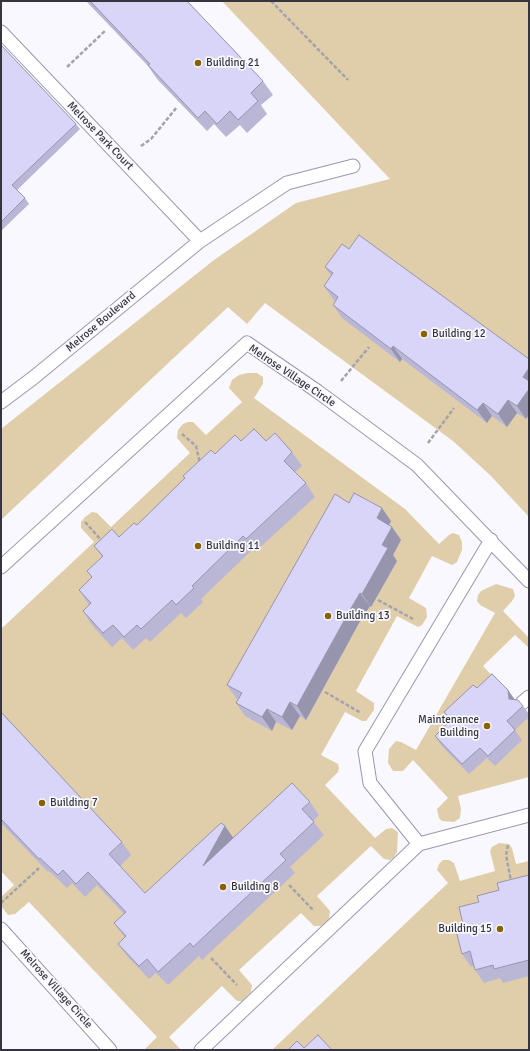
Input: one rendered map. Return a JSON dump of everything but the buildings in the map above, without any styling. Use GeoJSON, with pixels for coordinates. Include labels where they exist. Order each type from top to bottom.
{"type":"FeatureCollection","features":[{"type":"Feature","properties":{"kind":"lane","name":"Melrose Park Court"},"geometry":{"type":"LineString","coordinates":[[1,32],[200,241]]}},
{"type":"Feature","properties":{"kind":"lane","name":"Melrose Boulevard"},"geometry":{"type":"LineString","coordinates":[[1,402],[33,378],[200,241],[286,183],[353,166]]}},
{"type":"Feature","properties":{"kind":"lane","name":"Melrose Village Circle"},"geometry":{"type":"LineString","coordinates":[[1,567],[247,343],[317,391],[417,465],[529,581]]}},
{"type":"Feature","properties":{"kind":"lane"},"geometry":{"type":"LineString","coordinates":[[419,844],[370,783],[365,751],[491,540]]}},
{"type":"Feature","properties":{"kind":"lane"},"geometry":{"type":"LineString","coordinates":[[201,1050],[419,844],[529,815]]}},
{"type":"Feature","properties":{"kind":"lane","name":"Melrose Village Circle"},"geometry":{"type":"LineString","coordinates":[[1,929],[110,1050]]}},
{"type":"Feature","properties":{"kind":"path"},"geometry":{"type":"LineString","coordinates":[[271,1],[348,80]]}},
{"type":"Feature","properties":{"kind":"path"},"geometry":{"type":"LineString","coordinates":[[50,84],[106,30]]}},
{"type":"Feature","properties":{"kind":"path"},"geometry":{"type":"LineString","coordinates":[[124,161],[150,139],[177,107]]}},
{"type":"Feature","properties":{"kind":"path"},"geometry":{"type":"LineString","coordinates":[[317,391],[327,380],[339,383],[369,347]]}},
{"type":"Feature","properties":{"kind":"path"},"geometry":{"type":"LineString","coordinates":[[406,457],[416,444],[426,446],[454,408]]}},
{"type":"Feature","properties":{"kind":"path"},"geometry":{"type":"LineString","coordinates":[[166,417],[196,446],[200,463],[204,467]]}},
{"type":"Feature","properties":{"kind":"path"},"geometry":{"type":"LineString","coordinates":[[68,505],[105,545]]}},
{"type":"Feature","properties":{"kind":"path"},"geometry":{"type":"LineString","coordinates":[[378,600],[414,618],[421,626],[434,636]]}},
{"type":"Feature","properties":{"kind":"path"},"geometry":{"type":"LineString","coordinates":[[325,692],[360,713],[366,722],[378,729]]}},
{"type":"Feature","properties":{"kind":"path"},"geometry":{"type":"LineString","coordinates":[[502,822],[509,847],[506,855],[512,888]]}},
{"type":"Feature","properties":{"kind":"path"},"geometry":{"type":"LineString","coordinates":[[1,903],[39,868]]}},
{"type":"Feature","properties":{"kind":"path"},"geometry":{"type":"LineString","coordinates":[[289,885],[315,912],[318,923],[327,932]]}},
{"type":"Feature","properties":{"kind":"path"},"geometry":{"type":"LineString","coordinates":[[211,958],[238,985],[240,999],[247,1006]]}},
{"type":"Feature","properties":{"kind":"shaded area"},"geometry":{"type":"Polygon","coordinates":[[[222,1],[529,1],[529,517],[491,476],[453,441],[265,303],[247,324],[228,307],[1,520],[1,429],[214,260],[296,203],[390,179],[222,1]]]}},
{"type":"Feature","properties":{"kind":"shaded area"},"geometry":{"type":"Polygon","coordinates":[[[257,373],[263,377],[263,384],[254,398],[405,509],[439,544],[453,533],[459,535],[462,542],[462,550],[457,562],[452,565],[432,556],[409,598],[426,608],[427,617],[422,625],[418,627],[397,616],[356,691],[374,703],[374,710],[366,721],[362,721],[345,712],[321,755],[338,764],[339,768],[338,772],[325,785],[375,838],[386,829],[392,828],[398,832],[397,852],[394,857],[390,860],[384,859],[371,846],[317,896],[330,911],[329,919],[321,926],[314,926],[301,913],[239,970],[252,985],[251,992],[242,1001],[237,1001],[222,986],[169,1037],[181,1050],[144,1050],[157,1037],[29,902],[15,914],[8,915],[1,906],[2,896],[14,885],[1,871],[1,629],[94,542],[81,528],[81,522],[85,517],[92,512],[97,513],[111,527],[190,453],[177,438],[178,430],[183,424],[193,422],[206,435],[242,402],[229,388],[232,380],[239,375],[257,373]]]}},
{"type":"Feature","properties":{"kind":"shaded area"},"geometry":{"type":"Polygon","coordinates":[[[496,584],[513,589],[515,596],[503,611],[529,638],[529,648],[515,635],[483,666],[529,714],[529,777],[458,796],[461,809],[460,818],[454,822],[442,821],[439,818],[437,809],[448,798],[413,760],[403,771],[393,771],[388,763],[389,749],[396,741],[416,750],[495,613],[480,605],[477,601],[478,595],[481,591],[496,584]]]}},
{"type":"Feature","properties":{"kind":"shaded area"},"geometry":{"type":"Polygon","coordinates":[[[499,843],[509,844],[512,848],[516,864],[529,861],[529,1050],[272,1050],[448,883],[437,870],[439,864],[443,860],[449,860],[454,863],[460,881],[495,871],[490,851],[492,847],[499,843]]]}},
{"type":"Feature","properties":{"kind":"place","name":"Building 21"},"geometry":{"type":"Point","coordinates":[198,63]}},
{"type":"Feature","properties":{"kind":"place","name":"Building 12"},"geometry":{"type":"Point","coordinates":[424,334]}},
{"type":"Feature","properties":{"kind":"place","name":"Building 11"},"geometry":{"type":"Point","coordinates":[198,546]}},
{"type":"Feature","properties":{"kind":"place","name":"Building 13"},"geometry":{"type":"Point","coordinates":[328,616]}},
{"type":"Feature","properties":{"kind":"place","name":"Maintenance Building"},"geometry":{"type":"Point","coordinates":[487,726]}},
{"type":"Feature","properties":{"kind":"place","name":"Building 7"},"geometry":{"type":"Point","coordinates":[42,803]}},
{"type":"Feature","properties":{"kind":"place","name":"Building 8"},"geometry":{"type":"Point","coordinates":[223,887]}},
{"type":"Feature","properties":{"kind":"place","name":"Building 15"},"geometry":{"type":"Point","coordinates":[500,929]}}]}
